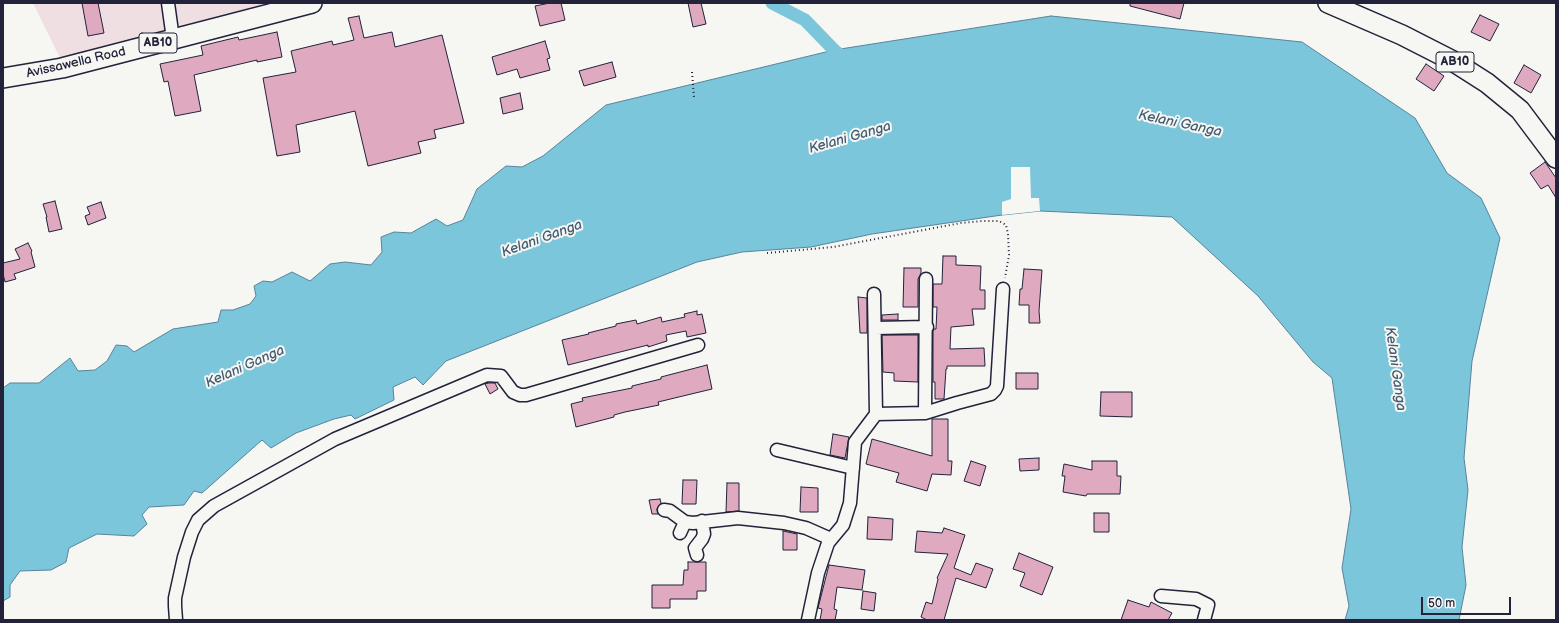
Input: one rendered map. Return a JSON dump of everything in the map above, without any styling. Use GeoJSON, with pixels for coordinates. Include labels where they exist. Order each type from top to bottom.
{"type":"FeatureCollection","features":[{"type":"Feature","properties":{"kind":"main road","name":"Avissawella Road"},"geometry":{"type":"LineString","coordinates":[[3,78],[62,68],[312,3]]}},
{"type":"Feature","properties":{"kind":"main road","name":"AB10"},"geometry":{"type":"LineString","coordinates":[[1328,3],[1409,39],[1451,60],[1488,83],[1520,110],[1556,158]]}},
{"type":"Feature","properties":{"kind":"street"},"geometry":{"type":"LineString","coordinates":[[168,3],[173,39]]}},
{"type":"Feature","properties":{"kind":"street"},"geometry":{"type":"LineString","coordinates":[[925,413],[926,279]]}},
{"type":"Feature","properties":{"kind":"street"},"geometry":{"type":"LineString","coordinates":[[876,414],[925,413],[991,394],[997,386],[1003,289]]}},
{"type":"Feature","properties":{"kind":"street"},"geometry":{"type":"LineString","coordinates":[[808,620],[818,573],[828,543],[843,525],[850,503],[852,468],[856,442],[876,414],[874,294]]}},
{"type":"Feature","properties":{"kind":"street"},"geometry":{"type":"LineString","coordinates":[[875,328],[926,327]]}},
{"type":"Feature","properties":{"kind":"street"},"geometry":{"type":"LineString","coordinates":[[176,620],[174,606],[175,598],[184,556],[198,520],[214,506],[335,439],[487,375],[501,376],[513,392],[520,395],[526,395],[698,344]]}},
{"type":"Feature","properties":{"kind":"street"},"geometry":{"type":"LineString","coordinates":[[777,450],[852,468]]}},
{"type":"Feature","properties":{"kind":"street"},"geometry":{"type":"LineString","coordinates":[[664,510],[676,515],[685,522],[738,518],[784,523],[806,528],[831,540]]}},
{"type":"Feature","properties":{"kind":"street"},"geometry":{"type":"LineString","coordinates":[[697,555],[695,548],[704,534],[702,521]]}},
{"type":"Feature","properties":{"kind":"street"},"geometry":{"type":"LineString","coordinates":[[680,533],[685,522]]}},
{"type":"Feature","properties":{"kind":"street"},"geometry":{"type":"LineString","coordinates":[[1161,596],[1196,599],[1208,605],[1204,620]]}},
{"type":"Feature","properties":{"kind":"path"},"geometry":{"type":"LineString","coordinates":[[692,72],[694,98]]}},
{"type":"Feature","properties":{"kind":"path"},"geometry":{"type":"LineString","coordinates":[[767,253],[833,248],[961,223],[982,221],[999,222],[1006,225],[1008,234],[1009,255],[1003,289]]}},
{"type":"Feature","properties":{"kind":"shaded area"},"geometry":{"type":"Polygon","coordinates":[[[33,3],[273,3],[60,58],[33,3]]]}},
{"type":"Feature","properties":{"kind":"water","name":"Kelani Ganga"},"geometry":{"type":"Polygon","coordinates":[[[1051,16],[1302,42],[1415,118],[1447,173],[1481,198],[1500,238],[1472,361],[1464,458],[1468,490],[1462,547],[1466,585],[1459,620],[1345,620],[1349,606],[1342,568],[1351,509],[1332,378],[1313,362],[1258,296],[1172,217],[1040,211],[872,234],[811,247],[742,252],[697,262],[446,361],[423,385],[415,377],[393,387],[394,400],[355,419],[351,415],[334,419],[296,433],[271,448],[262,440],[202,493],[194,491],[184,505],[149,507],[142,515],[147,524],[134,536],[97,534],[69,548],[66,562],[51,570],[20,571],[10,585],[10,597],[3,601],[3,388],[10,383],[39,383],[70,358],[78,371],[95,370],[107,361],[116,345],[127,346],[134,352],[173,329],[218,322],[221,310],[233,310],[250,304],[256,296],[254,286],[263,281],[272,282],[292,272],[310,281],[330,264],[345,262],[371,265],[382,252],[381,237],[394,232],[411,233],[436,219],[447,226],[463,220],[477,189],[506,166],[522,167],[543,156],[606,105],[834,50],[1051,16]]]}},
{"type":"Feature","properties":{"kind":"pier"},"geometry":{"type":"Polygon","coordinates":[[[1011,167],[1030,167],[1031,198],[1039,198],[1040,211],[1002,215],[1002,202],[1011,199],[1011,167]]]}},
{"type":"Feature","properties":{"kind":"building"},"geometry":{"type":"Polygon","coordinates":[[[82,3],[98,3],[104,33],[88,36],[82,3]]]}},
{"type":"Feature","properties":{"kind":"building"},"geometry":{"type":"Polygon","coordinates":[[[550,3],[561,3],[565,20],[540,26],[535,6],[550,3]]]}},
{"type":"Feature","properties":{"kind":"building"},"geometry":{"type":"Polygon","coordinates":[[[688,3],[701,3],[706,24],[693,27],[688,3]]]}},
{"type":"Feature","properties":{"kind":"building"},"geometry":{"type":"Polygon","coordinates":[[[1130,3],[1184,3],[1180,19],[1130,6],[1130,3]]]}},
{"type":"Feature","properties":{"kind":"building"},"geometry":{"type":"Polygon","coordinates":[[[1480,15],[1499,24],[1490,41],[1471,32],[1480,15]]]}},
{"type":"Feature","properties":{"kind":"building"},"geometry":{"type":"Polygon","coordinates":[[[359,16],[364,38],[392,32],[395,47],[442,35],[464,123],[434,130],[436,138],[418,142],[421,153],[368,166],[355,111],[296,125],[300,152],[277,156],[263,78],[296,72],[291,51],[332,41],[333,45],[354,40],[348,18],[359,16]]]}},
{"type":"Feature","properties":{"kind":"building"},"geometry":{"type":"Polygon","coordinates":[[[277,32],[282,57],[257,62],[257,60],[194,75],[201,111],[175,116],[168,81],[164,82],[160,64],[203,55],[201,46],[238,37],[239,40],[277,32]]]}},
{"type":"Feature","properties":{"kind":"building"},"geometry":{"type":"Polygon","coordinates":[[[545,41],[550,58],[547,59],[550,70],[520,78],[517,69],[497,75],[492,57],[545,41]]]}},
{"type":"Feature","properties":{"kind":"building"},"geometry":{"type":"Polygon","coordinates":[[[612,62],[616,77],[584,86],[579,71],[612,62]]]}},
{"type":"Feature","properties":{"kind":"building"},"geometry":{"type":"Polygon","coordinates":[[[1426,64],[1444,76],[1434,91],[1416,79],[1426,64]]]}},
{"type":"Feature","properties":{"kind":"building"},"geometry":{"type":"Polygon","coordinates":[[[1524,65],[1541,75],[1531,93],[1514,83],[1524,65]]]}},
{"type":"Feature","properties":{"kind":"building"},"geometry":{"type":"Polygon","coordinates":[[[520,93],[523,109],[503,114],[500,98],[520,93]]]}},
{"type":"Feature","properties":{"kind":"building"},"geometry":{"type":"Polygon","coordinates":[[[1545,162],[1556,178],[1556,198],[1548,185],[1541,189],[1530,173],[1545,162]]]}},
{"type":"Feature","properties":{"kind":"building"},"geometry":{"type":"Polygon","coordinates":[[[55,201],[62,229],[49,232],[43,204],[55,201]]]}},
{"type":"Feature","properties":{"kind":"building"},"geometry":{"type":"Polygon","coordinates":[[[101,202],[106,218],[88,225],[85,216],[90,214],[87,207],[101,202]]]}},
{"type":"Feature","properties":{"kind":"building"},"geometry":{"type":"Polygon","coordinates":[[[28,243],[32,251],[35,267],[14,274],[16,279],[5,282],[3,263],[20,259],[15,249],[28,243]]]}},
{"type":"Feature","properties":{"kind":"building"},"geometry":{"type":"Polygon","coordinates":[[[943,256],[956,256],[956,265],[981,266],[980,290],[985,290],[985,309],[972,309],[974,325],[951,327],[950,349],[984,348],[985,366],[947,366],[944,399],[935,399],[935,382],[933,382],[933,331],[936,329],[937,307],[933,307],[933,284],[942,284],[943,256]]]}},
{"type":"Feature","properties":{"kind":"building"},"geometry":{"type":"Polygon","coordinates":[[[904,268],[921,268],[921,273],[918,279],[918,307],[903,307],[904,268]]]}},
{"type":"Feature","properties":{"kind":"building"},"geometry":{"type":"Polygon","coordinates":[[[1024,269],[1042,270],[1039,311],[1040,323],[1029,323],[1029,305],[1019,305],[1020,289],[1022,289],[1024,269]]]}},
{"type":"Feature","properties":{"kind":"building"},"geometry":{"type":"Polygon","coordinates":[[[858,297],[867,298],[867,333],[860,333],[858,297]]]}},
{"type":"Feature","properties":{"kind":"building"},"geometry":{"type":"Polygon","coordinates":[[[697,311],[697,315],[702,314],[706,333],[687,337],[686,331],[666,335],[667,341],[648,347],[648,345],[568,365],[562,340],[616,326],[616,324],[636,320],[637,324],[661,317],[662,322],[685,317],[684,314],[697,311]]]}},
{"type":"Feature","properties":{"kind":"building"},"geometry":{"type":"Polygon","coordinates":[[[898,314],[898,320],[882,320],[882,315],[898,314]]]}},
{"type":"Feature","properties":{"kind":"building"},"geometry":{"type":"Polygon","coordinates":[[[882,335],[918,335],[918,382],[894,381],[894,373],[883,372],[882,335]]]}},
{"type":"Feature","properties":{"kind":"building"},"geometry":{"type":"Polygon","coordinates":[[[707,365],[712,389],[658,402],[659,405],[625,412],[614,415],[614,417],[576,427],[571,404],[583,401],[582,398],[632,388],[632,386],[661,379],[661,377],[707,365]]]}},
{"type":"Feature","properties":{"kind":"building"},"geometry":{"type":"Polygon","coordinates":[[[1016,373],[1038,373],[1038,389],[1016,389],[1016,373]]]}},
{"type":"Feature","properties":{"kind":"building"},"geometry":{"type":"Polygon","coordinates":[[[495,383],[498,389],[490,394],[485,384],[495,383]]]}},
{"type":"Feature","properties":{"kind":"building"},"geometry":{"type":"Polygon","coordinates":[[[1101,392],[1132,392],[1132,417],[1100,416],[1101,392]]]}},
{"type":"Feature","properties":{"kind":"building"},"geometry":{"type":"Polygon","coordinates":[[[932,419],[948,419],[948,461],[952,461],[951,475],[932,474],[927,491],[896,482],[899,473],[866,464],[872,439],[932,456],[932,419]]]}},
{"type":"Feature","properties":{"kind":"building"},"geometry":{"type":"Polygon","coordinates":[[[833,434],[849,437],[845,458],[830,455],[833,434]]]}},
{"type":"Feature","properties":{"kind":"building"},"geometry":{"type":"Polygon","coordinates":[[[1039,458],[1039,470],[1020,471],[1019,459],[1039,458]]]}},
{"type":"Feature","properties":{"kind":"building"},"geometry":{"type":"Polygon","coordinates":[[[971,461],[986,466],[980,486],[964,481],[971,461]]]}},
{"type":"Feature","properties":{"kind":"building"},"geometry":{"type":"Polygon","coordinates":[[[1092,461],[1117,461],[1117,476],[1121,476],[1120,494],[1087,494],[1086,496],[1063,492],[1065,476],[1062,476],[1064,464],[1092,470],[1092,461]]]}},
{"type":"Feature","properties":{"kind":"building"},"geometry":{"type":"Polygon","coordinates":[[[683,480],[697,480],[696,504],[682,504],[683,480]]]}},
{"type":"Feature","properties":{"kind":"building"},"geometry":{"type":"Polygon","coordinates":[[[727,483],[739,483],[739,511],[726,512],[727,483]]]}},
{"type":"Feature","properties":{"kind":"building"},"geometry":{"type":"Polygon","coordinates":[[[801,487],[818,488],[818,512],[800,512],[801,487]]]}},
{"type":"Feature","properties":{"kind":"building"},"geometry":{"type":"Polygon","coordinates":[[[660,499],[661,503],[657,509],[658,514],[652,514],[649,500],[660,499]]]}},
{"type":"Feature","properties":{"kind":"building"},"geometry":{"type":"Polygon","coordinates":[[[1094,513],[1109,513],[1109,532],[1094,532],[1094,513]]]}},
{"type":"Feature","properties":{"kind":"building"},"geometry":{"type":"Polygon","coordinates":[[[868,517],[893,519],[892,540],[867,539],[868,517]]]}},
{"type":"Feature","properties":{"kind":"building"},"geometry":{"type":"Polygon","coordinates":[[[944,528],[965,535],[954,568],[971,575],[976,563],[993,569],[986,588],[956,578],[944,620],[927,620],[921,617],[926,602],[932,604],[937,578],[948,554],[915,552],[917,531],[942,533],[944,528]]]}},
{"type":"Feature","properties":{"kind":"building"},"geometry":{"type":"Polygon","coordinates":[[[783,531],[797,534],[797,550],[783,550],[783,531]]]}},
{"type":"Feature","properties":{"kind":"building"},"geometry":{"type":"Polygon","coordinates":[[[1019,553],[1053,567],[1042,595],[1020,586],[1025,573],[1013,569],[1019,553]]]}},
{"type":"Feature","properties":{"kind":"building"},"geometry":{"type":"Polygon","coordinates":[[[688,562],[706,562],[706,591],[697,591],[697,599],[670,599],[670,608],[652,608],[652,585],[683,585],[684,570],[688,570],[688,562]]]}},
{"type":"Feature","properties":{"kind":"building"},"geometry":{"type":"Polygon","coordinates":[[[829,565],[865,570],[862,590],[837,587],[834,609],[837,610],[835,620],[820,620],[822,609],[818,608],[829,565]]]}},
{"type":"Feature","properties":{"kind":"building"},"geometry":{"type":"Polygon","coordinates":[[[863,591],[876,593],[874,611],[861,609],[863,591]]]}},
{"type":"Feature","properties":{"kind":"building"},"geometry":{"type":"Polygon","coordinates":[[[1128,600],[1149,607],[1151,602],[1172,613],[1168,620],[1121,620],[1128,600]]]}},
{"type":"Feature","properties":{"kind":"waterway"},"geometry":{"type":"LineString","coordinates":[[772,3],[805,20],[839,54],[844,63]]}}]}
